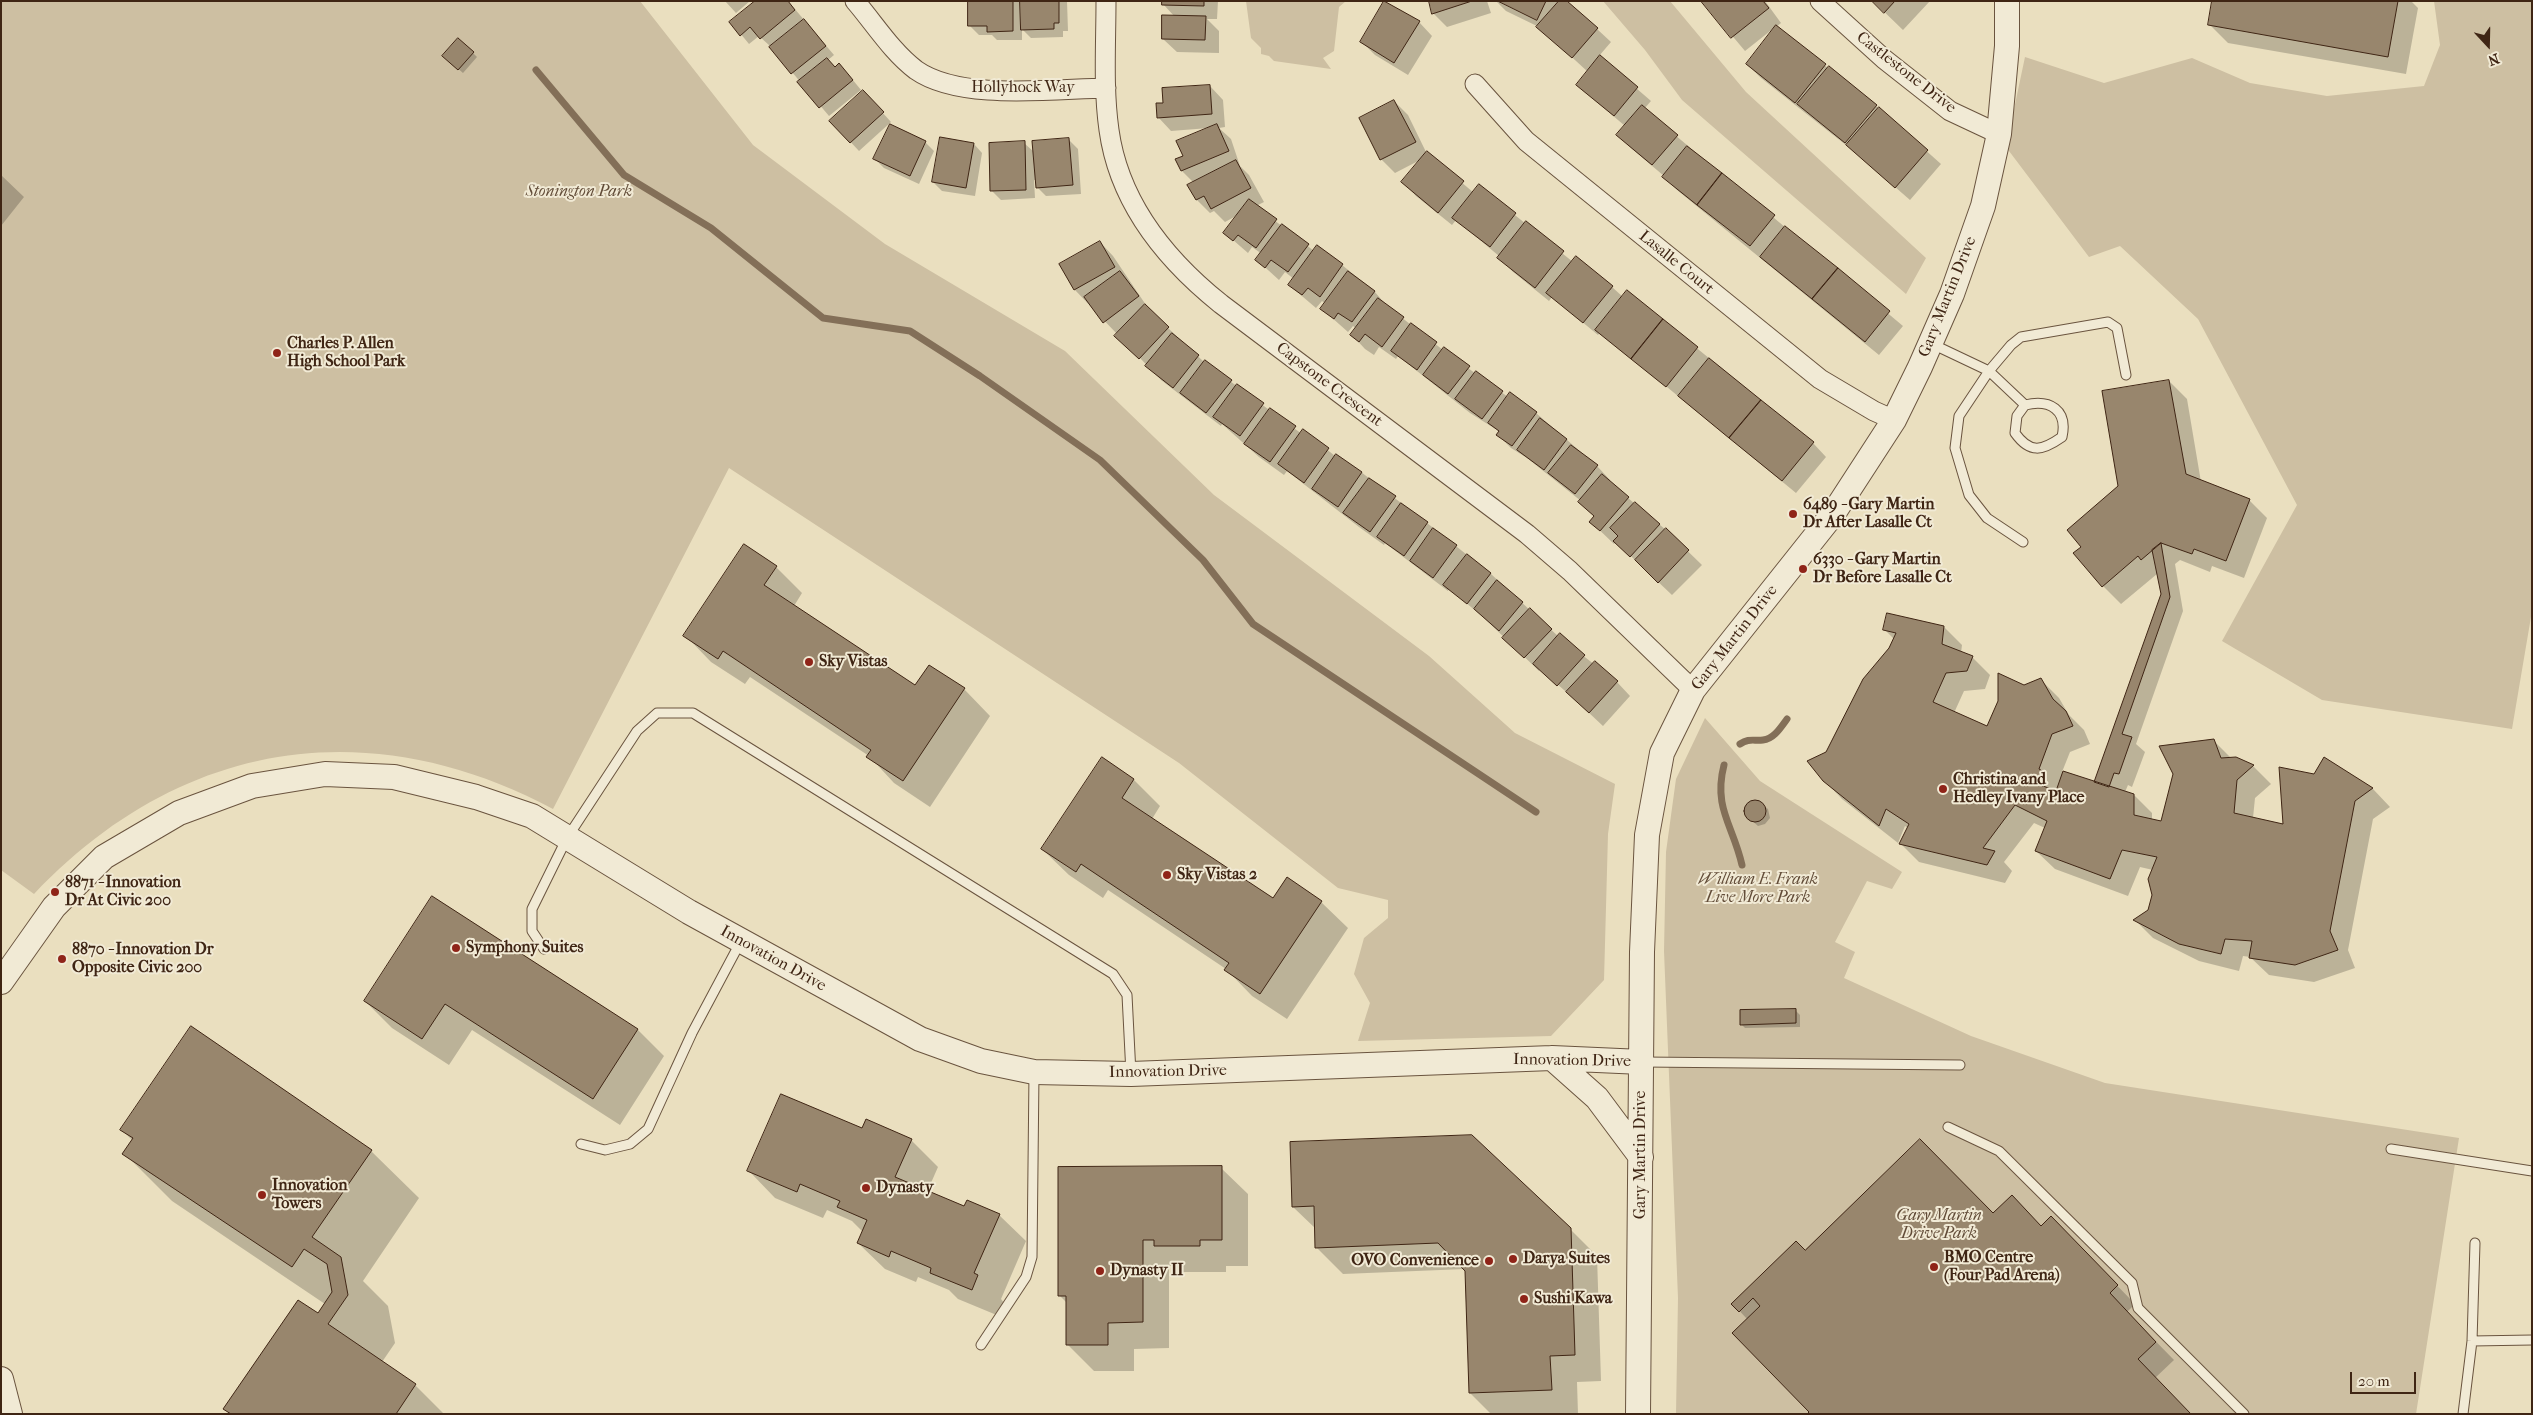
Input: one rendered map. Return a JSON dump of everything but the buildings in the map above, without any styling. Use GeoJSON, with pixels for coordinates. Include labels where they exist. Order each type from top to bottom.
{"type":"FeatureCollection","features":[{"type":"Feature","properties":{"kind":"street","name":"Hollyhock Way"},"geometry":{"type":"LineString","coordinates":[[856,1],[904,58],[915,69],[934,81],[959,88],[987,90],[1106,88]]}},
{"type":"Feature","properties":{"kind":"street","name":"Capstone Crescent"},"geometry":{"type":"LineString","coordinates":[[1106,1],[1106,88],[1109,132],[1130,197],[1145,226],[1165,252],[1191,280],[1527,534],[1570,571],[1693,690]]}},
{"type":"Feature","properties":{"kind":"street","name":"Castlestone Drive"},"geometry":{"type":"LineString","coordinates":[[1820,1],[1884,59],[1950,111],[1999,134]]}},
{"type":"Feature","properties":{"kind":"street","name":"Gary Martin Drive"},"geometry":{"type":"LineString","coordinates":[[1638,1414],[1647,835],[1662,753],[1693,690],[1833,514],[1894,420],[1930,343],[1952,294],[1983,206],[1999,134],[2007,46],[2006,1]]}},
{"type":"Feature","properties":{"kind":"street","name":"Lasalle Court"},"geometry":{"type":"LineString","coordinates":[[1475,84],[1526,141],[1820,380],[1874,411],[1894,420]]}},
{"type":"Feature","properties":{"kind":"street","name":"Innovation Drive"},"geometry":{"type":"LineString","coordinates":[[1,982],[54,907],[104,857],[179,813],[252,786],[325,774],[394,777],[476,797],[532,816],[741,941],[920,1039],[981,1061],[1034,1072],[1131,1074],[1552,1058],[1642,1062]]}},
{"type":"Feature","properties":{"kind":"street"},"geometry":{"type":"LineString","coordinates":[[1552,1058],[1597,1098],[1641,1157]]}},
{"type":"Feature","properties":{"kind":"street"},"geometry":{"type":"LineString","coordinates":[[1,1379],[10,1414]]}},
{"type":"Feature","properties":{"kind":"lane"},"geometry":{"type":"LineString","coordinates":[[2023,542],[1987,518],[1969,495],[1955,448],[1959,416],[1989,371],[2011,344],[2021,336],[2108,322],[2117,328],[2126,375]]}},
{"type":"Feature","properties":{"kind":"lane"},"geometry":{"type":"LineString","coordinates":[[1930,343],[1989,371],[2025,405]]}},
{"type":"Feature","properties":{"kind":"lane"},"geometry":{"type":"LineString","coordinates":[[2035,402],[2049,404],[2059,413],[2064,426],[2062,437],[2052,444],[2037,449],[2023,444],[2015,433],[2017,416],[2025,405],[2035,402]]}},
{"type":"Feature","properties":{"kind":"lane"},"geometry":{"type":"LineString","coordinates":[[544,949],[532,932],[532,909],[567,838],[636,731],[657,713],[694,713],[1079,951],[1113,974],[1127,995],[1131,1074]]}},
{"type":"Feature","properties":{"kind":"lane"},"geometry":{"type":"LineString","coordinates":[[581,1144],[605,1150],[630,1144],[648,1128],[692,1033],[741,941]]}},
{"type":"Feature","properties":{"kind":"lane"},"geometry":{"type":"LineString","coordinates":[[1642,1062],[1960,1065]]}},
{"type":"Feature","properties":{"kind":"lane"},"geometry":{"type":"LineString","coordinates":[[981,1345],[1026,1277],[1032,1257],[1034,1072]]}},
{"type":"Feature","properties":{"kind":"lane"},"geometry":{"type":"LineString","coordinates":[[1948,1127],[1999,1151],[2132,1283],[2138,1308],[2244,1414]]}},
{"type":"Feature","properties":{"kind":"lane"},"geometry":{"type":"LineString","coordinates":[[2391,1149],[2532,1171]]}},
{"type":"Feature","properties":{"kind":"lane"},"geometry":{"type":"LineString","coordinates":[[2463,1414],[2472,1341],[2475,1243]]}},
{"type":"Feature","properties":{"kind":"lane"},"geometry":{"type":"LineString","coordinates":[[2472,1341],[2532,1340]]}},
{"type":"Feature","properties":{"kind":"green space","name":"Stonington Park"},"geometry":{"type":"Polygon","coordinates":[[[1,1],[640,1],[753,145],[885,244],[1065,351],[1214,495],[1429,656],[1515,733],[1615,784],[1608,834],[1604,980],[1551,1036],[1358,1041],[1370,1003],[1354,974],[1364,938],[1388,918],[1388,900],[1338,888],[1179,763],[729,468],[553,809],[483,778],[414,759],[345,752],[278,757],[213,774],[150,802],[90,842],[34,894],[1,870],[1,1]]]}},
{"type":"Feature","properties":{"kind":"green space"},"geometry":{"type":"Polygon","coordinates":[[[1246,1],[1346,1],[1339,7],[1334,51],[1323,58],[1331,69],[1274,61],[1269,56],[1261,54],[1261,48],[1251,38],[1246,1]]]}},
{"type":"Feature","properties":{"kind":"green space"},"geometry":{"type":"Polygon","coordinates":[[[1603,1],[1670,1],[1746,92],[1926,258],[1906,294],[1682,100],[1645,50],[1603,1]]]}},
{"type":"Feature","properties":{"kind":"green space"},"geometry":{"type":"Polygon","coordinates":[[[2434,1],[2532,1],[2532,611],[2512,729],[2322,700],[2222,641],[2297,505],[2198,319],[2120,246],[2089,257],[2006,147],[2025,57],[2104,83],[2192,58],[2250,83],[2327,96],[2424,86],[2440,45],[2434,1]]]}},
{"type":"Feature","properties":{"kind":"green space","name":"Gary Martin Drive Park"},"geometry":{"type":"Polygon","coordinates":[[[1705,718],[1760,781],[1902,872],[1892,889],[1867,881],[1835,942],[1855,952],[1844,978],[1971,1036],[2105,1083],[2459,1138],[2416,1414],[1676,1414],[1678,1298],[1664,951],[1666,852],[1676,779],[1705,718]]]}},
{"type":"Feature","properties":{"kind":"waterway"},"geometry":{"type":"LineString","coordinates":[[536,70],[624,175],[711,228],[823,318],[910,331],[980,376],[1100,460],[1203,560],[1253,624],[1536,812]]}},
{"type":"Feature","properties":{"kind":"waterway"},"geometry":{"type":"LineString","coordinates":[[1740,744],[1749,740],[1763,740],[1771,737],[1787,719]]}},
{"type":"Feature","properties":{"kind":"waterway"},"geometry":{"type":"LineString","coordinates":[[1724,765],[1721,780],[1722,805],[1742,865]]}},
{"type":"Feature","properties":{"kind":"place","name":"Charles P. Allen High School Park"},"geometry":{"type":"Point","coordinates":[277,353]}},
{"type":"Feature","properties":{"kind":"place","name":"6489 - Gary Martin Dr After Lasalle Ct"},"geometry":{"type":"Point","coordinates":[1793,514]}},
{"type":"Feature","properties":{"kind":"place","name":"6330 - Gary Martin Dr Before Lasalle Ct"},"geometry":{"type":"Point","coordinates":[1803,569]}},
{"type":"Feature","properties":{"kind":"place","name":"Sky Vistas"},"geometry":{"type":"Point","coordinates":[809,662]}},
{"type":"Feature","properties":{"kind":"place","name":"Christina and Hedley Ivany Place"},"geometry":{"type":"Point","coordinates":[1943,789]}},
{"type":"Feature","properties":{"kind":"place","name":"Sky Vistas 2"},"geometry":{"type":"Point","coordinates":[1167,875]}},
{"type":"Feature","properties":{"kind":"place","name":"8871 - Innovation Dr At Civic 200"},"geometry":{"type":"Point","coordinates":[55,892]}},
{"type":"Feature","properties":{"kind":"place","name":"Symphony Suites"},"geometry":{"type":"Point","coordinates":[456,948]}},
{"type":"Feature","properties":{"kind":"place","name":"8870 - Innovation Dr Opposite Civic 200"},"geometry":{"type":"Point","coordinates":[62,959]}},
{"type":"Feature","properties":{"kind":"place","name":"Dynasty"},"geometry":{"type":"Point","coordinates":[866,1188]}},
{"type":"Feature","properties":{"kind":"place","name":"Innovation Towers"},"geometry":{"type":"Point","coordinates":[262,1195]}},
{"type":"Feature","properties":{"kind":"place","name":"Darya Suites"},"geometry":{"type":"Point","coordinates":[1513,1259]}},
{"type":"Feature","properties":{"kind":"place","name":"OVO Convenience"},"geometry":{"type":"Point","coordinates":[1489,1261]}},
{"type":"Feature","properties":{"kind":"place","name":"BMO Centre (Four Pad Arena)"},"geometry":{"type":"Point","coordinates":[1934,1267]}},
{"type":"Feature","properties":{"kind":"place","name":"Dynasty II"},"geometry":{"type":"Point","coordinates":[1100,1271]}},
{"type":"Feature","properties":{"kind":"place","name":"Sushi Kawa"},"geometry":{"type":"Point","coordinates":[1524,1299]}},
{"type":"Feature","properties":{"kind":"park label","name":"William E. Frank Live More Park"},"geometry":{"type":"Point","coordinates":[1758,889]}}]}
